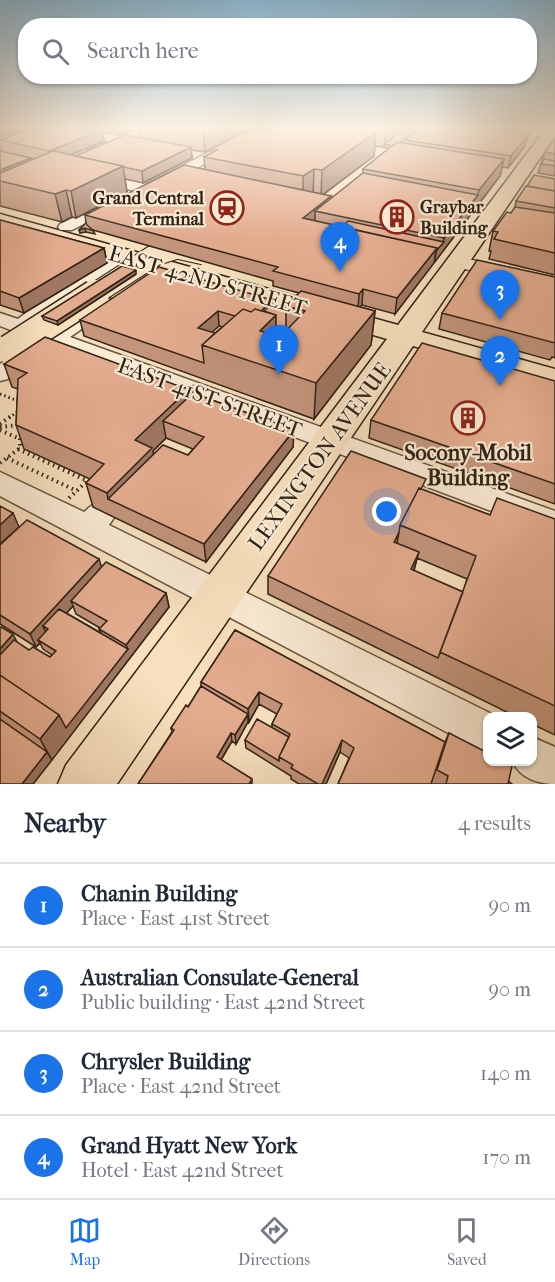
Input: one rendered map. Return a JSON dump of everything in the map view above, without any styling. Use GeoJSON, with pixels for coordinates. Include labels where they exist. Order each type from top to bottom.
{"type":"FeatureCollection","features":[{"type":"Feature","properties":{"kind":"main road"},"geometry":{"type":"LineString","coordinates":[[110,225],[132,204],[206,165]]}},
{"type":"Feature","properties":{"kind":"main road"},"geometry":{"type":"LineString","coordinates":[[284,236],[372,165]]}},
{"type":"Feature","properties":{"kind":"main road","name":"LEXINGTON AVENUE"},"geometry":{"type":"LineString","coordinates":[[85,784],[458,261],[499,214],[513,174],[522,165]]}},
{"type":"Feature","properties":{"kind":"main road"},"geometry":{"type":"LineString","coordinates":[[513,174],[543,179]]}},
{"type":"Feature","properties":{"kind":"main road","name":"EAST 42ND STREET"},"geometry":{"type":"LineString","coordinates":[[0,220],[555,378]]}},
{"type":"Feature","properties":{"kind":"main road"},"geometry":{"type":"LineString","coordinates":[[8,340],[150,256],[168,249],[181,248],[229,260]]}},
{"type":"Feature","properties":{"kind":"street"},"geometry":{"type":"LineString","coordinates":[[77,173],[140,188],[152,187],[194,165]]}},
{"type":"Feature","properties":{"kind":"street"},"geometry":{"type":"LineString","coordinates":[[326,208],[381,165]]}},
{"type":"Feature","properties":{"kind":"street"},"geometry":{"type":"LineString","coordinates":[[66,227],[132,204]]}},
{"type":"Feature","properties":{"kind":"street"},"geometry":{"type":"LineString","coordinates":[[8,340],[59,335],[150,256]]}},
{"type":"Feature","properties":{"kind":"street"},"geometry":{"type":"LineString","coordinates":[[458,261],[555,284]]}},
{"type":"Feature","properties":{"kind":"street"},"geometry":{"type":"LineString","coordinates":[[8,340],[56,297],[114,264]]}},
{"type":"Feature","properties":{"kind":"street","name":"EAST 41ST STREET"},"geometry":{"type":"LineString","coordinates":[[8,340],[59,335],[329,440],[555,523]]}},
{"type":"Feature","properties":{"kind":"street"},"geometry":{"type":"LineString","coordinates":[[14,470],[218,596],[483,731]]}},
{"type":"Feature","properties":{"kind":"street"},"geometry":{"type":"LineString","coordinates":[[537,760],[555,769]]}},
{"type":"Feature","properties":{"kind":"path"},"geometry":{"type":"LineString","coordinates":[[0,394],[22,403],[23,425],[14,470]]}},
{"type":"Feature","properties":{"kind":"path"},"geometry":{"type":"LineString","coordinates":[[0,427],[21,409]]}},
{"type":"Feature","properties":{"kind":"path"},"geometry":{"type":"LineString","coordinates":[[0,427],[23,425]]}},
{"type":"Feature","properties":{"kind":"path"},"geometry":{"type":"LineString","coordinates":[[0,427],[20,440]]}},
{"type":"Feature","properties":{"kind":"path"},"geometry":{"type":"LineString","coordinates":[[18,449],[94,484]]}},
{"type":"Feature","properties":{"kind":"path"},"geometry":{"type":"LineString","coordinates":[[0,463],[14,470],[38,474],[76,492],[87,481]]}},
{"type":"Feature","properties":{"kind":"building"},"geometry":{"type":"Polygon","coordinates":[[[0,165],[14,165],[0,170],[0,165]]]}},
{"type":"Feature","properties":{"kind":"building"},"geometry":{"type":"Polygon","coordinates":[[[20,165],[123,166],[71,191],[66,190],[55,194],[0,181],[0,173],[20,165]]]}},
{"type":"Feature","properties":{"kind":"building"},"geometry":{"type":"Polygon","coordinates":[[[116,165],[155,165],[142,171],[116,165]]]}},
{"type":"Feature","properties":{"kind":"building"},"geometry":{"type":"Polygon","coordinates":[[[184,165],[331,196],[303,218],[437,248],[397,298],[363,289],[359,294],[273,271],[278,267],[85,215],[184,165]]]}},
{"type":"Feature","properties":{"kind":"building"},"geometry":{"type":"Polygon","coordinates":[[[244,165],[330,165],[322,170],[314,169],[303,176],[244,165]]]}},
{"type":"Feature","properties":{"kind":"building"},"geometry":{"type":"Polygon","coordinates":[[[369,165],[499,165],[479,190],[363,169],[369,165]]]}},
{"type":"Feature","properties":{"kind":"building","name":"Graybar Building"},"geometry":{"type":"Polygon","coordinates":[[[363,173],[478,195],[444,238],[315,211],[363,173]]]}},
{"type":"Feature","properties":{"kind":"building"},"geometry":{"type":"Polygon","coordinates":[[[534,175],[555,179],[555,191],[527,186],[534,175]]]}},
{"type":"Feature","properties":{"kind":"building"},"geometry":{"type":"Polygon","coordinates":[[[526,186],[555,191],[555,208],[516,201],[526,186]]]}},
{"type":"Feature","properties":{"kind":"building"},"geometry":{"type":"Polygon","coordinates":[[[515,207],[555,213],[555,253],[494,239],[498,232],[493,231],[507,212],[511,213],[515,207]]]}},
{"type":"Feature","properties":{"kind":"building"},"geometry":{"type":"Polygon","coordinates":[[[0,220],[104,248],[19,298],[0,291],[0,220]]]}},
{"type":"Feature","properties":{"kind":"building"},"geometry":{"type":"Polygon","coordinates":[[[348,221],[444,242],[436,251],[437,248],[342,227],[348,221]]]}},
{"type":"Feature","properties":{"kind":"building"},"geometry":{"type":"Polygon","coordinates":[[[86,223],[94,231],[85,228],[79,230],[86,223]]]}},
{"type":"Feature","properties":{"kind":"building"},"geometry":{"type":"Polygon","coordinates":[[[477,260],[555,277],[555,343],[442,313],[477,260]]]}},
{"type":"Feature","properties":{"kind":"building"},"geometry":{"type":"Polygon","coordinates":[[[122,266],[136,270],[57,321],[42,316],[122,266]]]}},
{"type":"Feature","properties":{"kind":"building"},"geometry":{"type":"Polygon","coordinates":[[[159,267],[272,300],[261,311],[255,309],[251,312],[243,309],[235,316],[218,311],[198,328],[215,333],[202,345],[204,363],[80,320],[159,267]]]}},
{"type":"Feature","properties":{"kind":"building"},"geometry":{"type":"Polygon","coordinates":[[[301,291],[375,311],[316,383],[202,345],[243,309],[251,312],[255,309],[276,315],[260,331],[280,337],[305,311],[286,306],[301,291]]]}},
{"type":"Feature","properties":{"kind":"building"},"geometry":{"type":"Polygon","coordinates":[[[272,303],[286,307],[286,327],[276,336],[276,315],[264,311],[272,303]]]}},
{"type":"Feature","properties":{"kind":"building"},"geometry":{"type":"Polygon","coordinates":[[[45,337],[184,388],[192,386],[135,440],[152,448],[107,493],[86,483],[104,464],[16,425],[18,379],[27,373],[4,364],[45,337]]]}},
{"type":"Feature","properties":{"kind":"building","name":"Socony-Mobil Building"},"geometry":{"type":"Polygon","coordinates":[[[422,343],[555,381],[555,484],[371,420],[422,343]]]}},
{"type":"Feature","properties":{"kind":"building"},"geometry":{"type":"Polygon","coordinates":[[[193,393],[294,430],[204,544],[108,499],[163,445],[188,455],[204,437],[163,421],[193,393]]]}},
{"type":"Feature","properties":{"kind":"building"},"geometry":{"type":"Polygon","coordinates":[[[351,451],[426,479],[400,525],[394,542],[419,552],[411,569],[463,592],[438,658],[268,576],[351,451]]]}},
{"type":"Feature","properties":{"kind":"building"},"geometry":{"type":"Polygon","coordinates":[[[419,488],[490,515],[497,498],[555,519],[555,706],[440,652],[476,556],[400,525],[419,488]]]}},
{"type":"Feature","properties":{"kind":"building"},"geometry":{"type":"Polygon","coordinates":[[[0,506],[13,513],[0,525],[0,506]]]}},
{"type":"Feature","properties":{"kind":"building"},"geometry":{"type":"Polygon","coordinates":[[[27,520],[99,559],[30,634],[0,615],[0,545],[27,520]]]}},
{"type":"Feature","properties":{"kind":"building"},"geometry":{"type":"Polygon","coordinates":[[[106,562],[166,593],[126,645],[99,629],[107,621],[71,601],[106,562]]]}},
{"type":"Feature","properties":{"kind":"building"},"geometry":{"type":"Polygon","coordinates":[[[59,609],[128,649],[66,728],[59,715],[0,675],[0,655],[14,640],[29,650],[33,647],[50,657],[56,651],[38,640],[48,629],[43,626],[59,609]]]}},
{"type":"Feature","properties":{"kind":"building"},"geometry":{"type":"Polygon","coordinates":[[[0,628],[13,634],[0,649],[0,628]]]}},
{"type":"Feature","properties":{"kind":"building"},"geometry":{"type":"Polygon","coordinates":[[[235,630],[445,742],[431,784],[338,784],[354,748],[342,740],[322,784],[318,784],[291,768],[293,765],[279,757],[290,734],[272,724],[282,704],[259,692],[248,709],[201,682],[235,630]]]}},
{"type":"Feature","properties":{"kind":"building"},"geometry":{"type":"Polygon","coordinates":[[[0,675],[59,715],[40,739],[0,711],[0,675]]]}},
{"type":"Feature","properties":{"kind":"building"},"geometry":{"type":"Polygon","coordinates":[[[201,686],[248,714],[235,735],[231,733],[217,757],[252,779],[249,784],[138,784],[174,730],[171,728],[201,686]]]}},
{"type":"Feature","properties":{"kind":"building"},"geometry":{"type":"Polygon","coordinates":[[[0,719],[47,752],[22,784],[0,784],[0,719]]]}},
{"type":"Feature","properties":{"kind":"building"},"geometry":{"type":"Polygon","coordinates":[[[257,719],[289,737],[279,761],[245,740],[257,719]]]}},
{"type":"Feature","properties":{"kind":"building"},"geometry":{"type":"Polygon","coordinates":[[[449,733],[483,750],[483,766],[512,766],[508,784],[446,784],[448,776],[437,770],[449,733]]]}},
{"type":"Feature","properties":{"kind":"place","name":"Grand Central Terminal"},"geometry":{"type":"Point","coordinates":[227,208]}},
{"type":"Feature","properties":{"kind":"place","name":"Graybar Building"},"geometry":{"type":"Point","coordinates":[397,217]}},
{"type":"Feature","properties":{"kind":"place","name":"Grand Hyatt New York"},"geometry":{"type":"Point","coordinates":[340,272]}},
{"type":"Feature","properties":{"kind":"place","name":"Chrysler Building"},"geometry":{"type":"Point","coordinates":[500,320]}},
{"type":"Feature","properties":{"kind":"place","name":"Chanin Building"},"geometry":{"type":"Point","coordinates":[279,375]}},
{"type":"Feature","properties":{"kind":"place","name":"Australian Consulate-General"},"geometry":{"type":"Point","coordinates":[500,386]}},
{"type":"Feature","properties":{"kind":"place","name":"Socony-Mobil Building"},"geometry":{"type":"Point","coordinates":[468,418]}}]}
